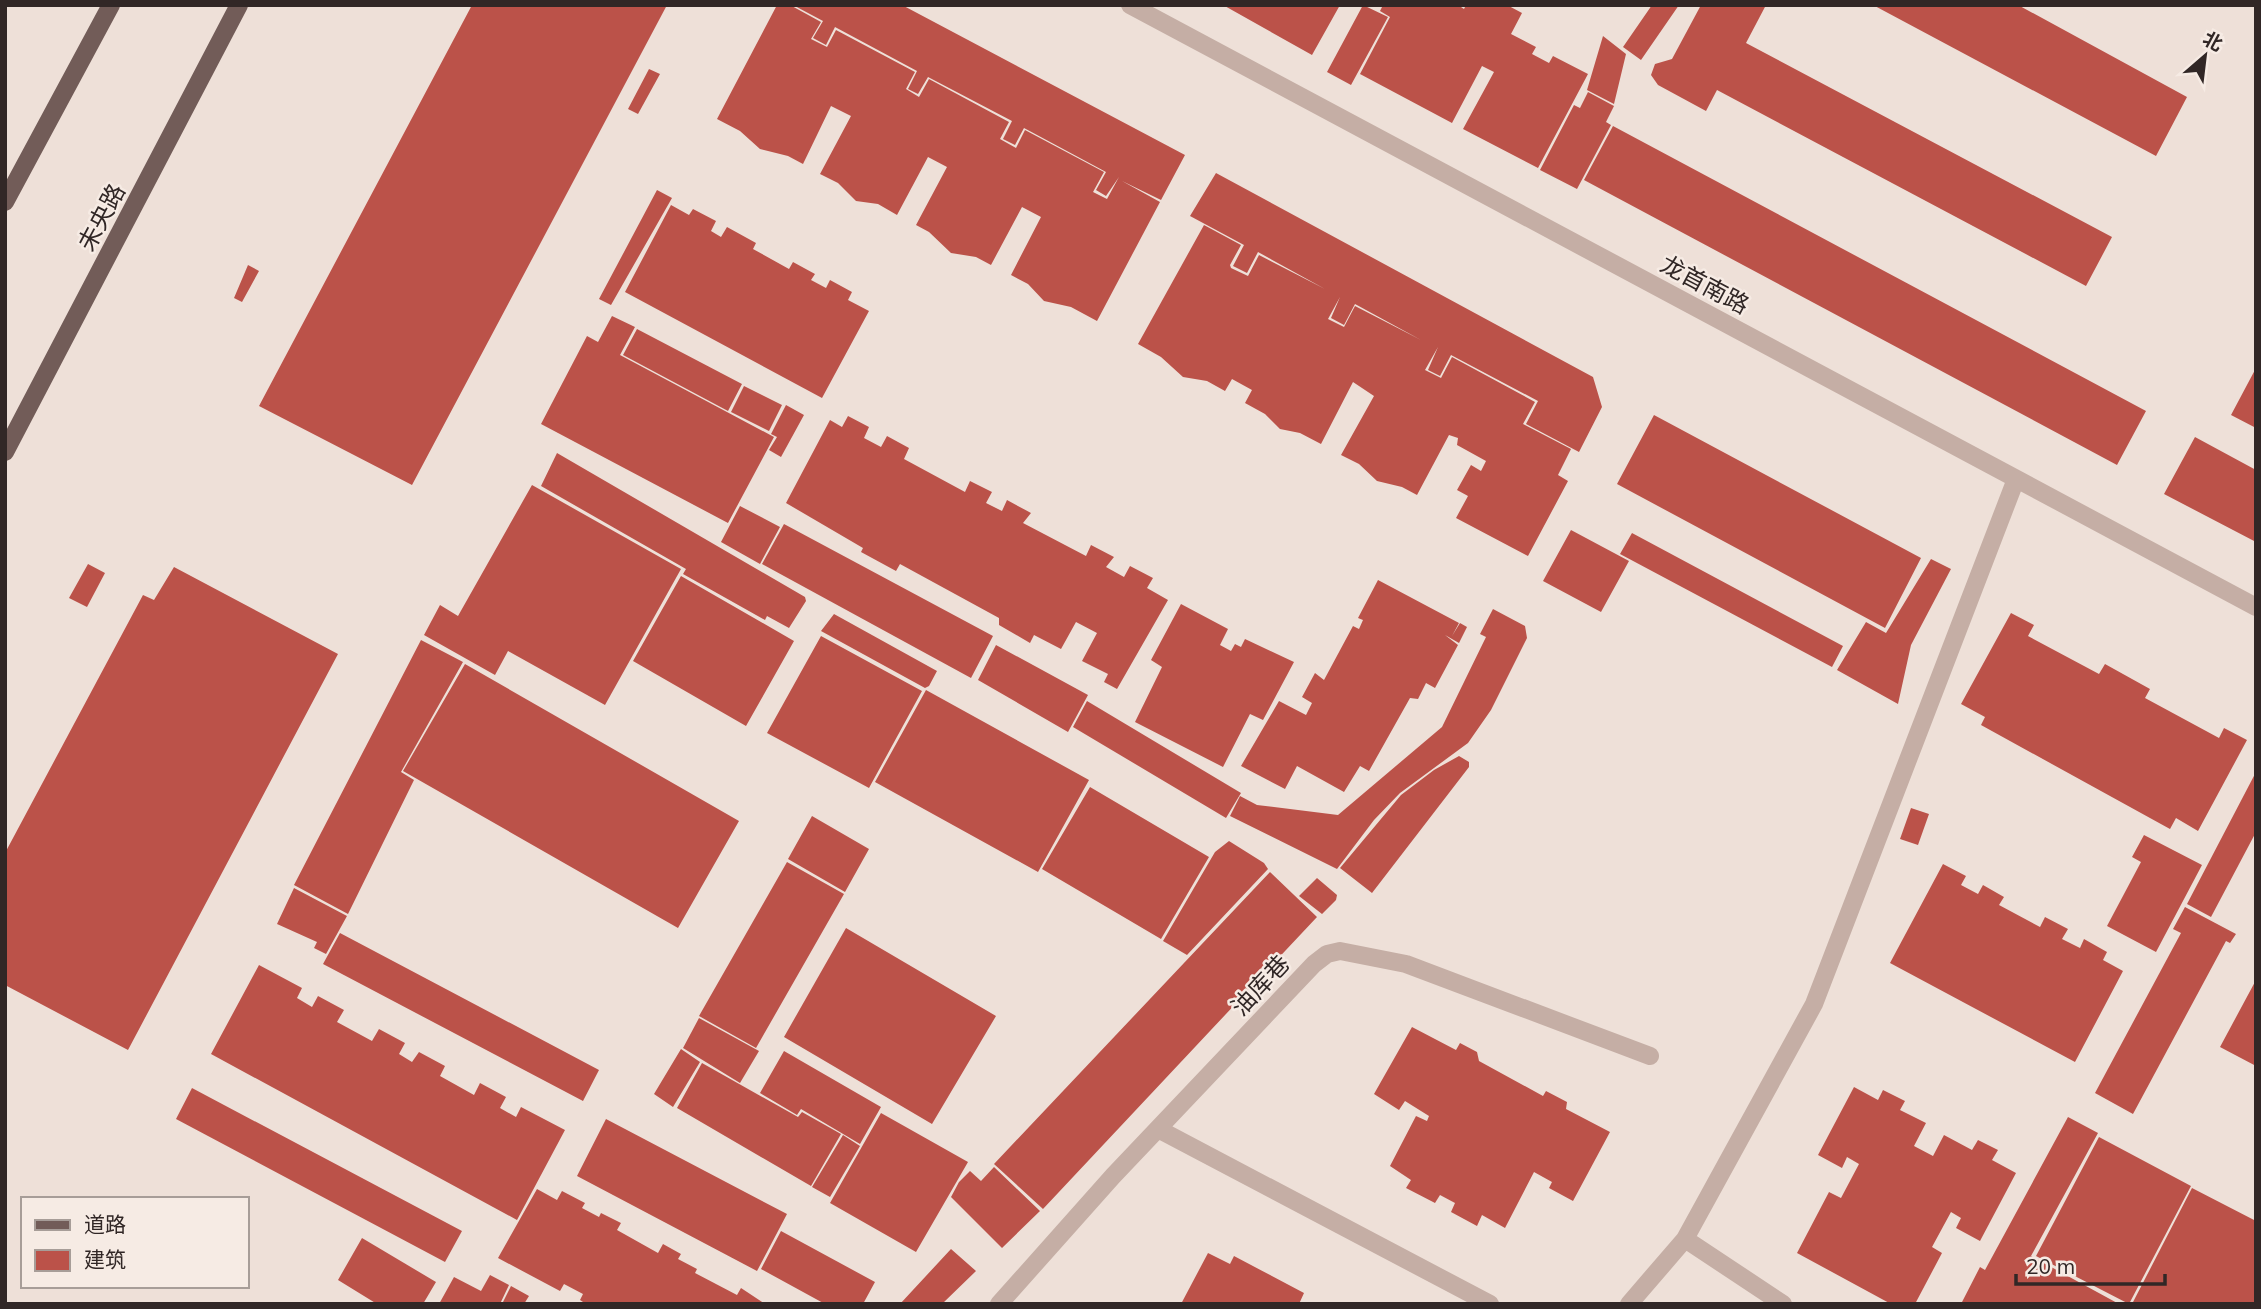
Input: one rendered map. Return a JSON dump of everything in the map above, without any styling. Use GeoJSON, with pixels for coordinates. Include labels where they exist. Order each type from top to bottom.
{"type":"FeatureCollection","features":[{"type":"Feature","properties":{"kind":"main road"},"geometry":{"type":"LineString","coordinates":[[5,202],[111,5]]}},
{"type":"Feature","properties":{"kind":"main road","name":"未央路"},"geometry":{"type":"LineString","coordinates":[[5,452],[239,5]]}},
{"type":"Feature","properties":{"kind":"street","name":"龙首南路"},"geometry":{"type":"LineString","coordinates":[[1130,5],[2256,607]]}},
{"type":"Feature","properties":{"kind":"street"},"geometry":{"type":"LineString","coordinates":[[1629,1304],[1685,1238],[1814,1004],[2016,479]]}},
{"type":"Feature","properties":{"kind":"street","name":"油库巷"},"geometry":{"type":"LineString","coordinates":[[999,1304],[1158,1129],[1314,964],[1327,954],[1340,951],[1406,964],[1650,1056]]}},
{"type":"Feature","properties":{"kind":"street"},"geometry":{"type":"LineString","coordinates":[[1158,1129],[1490,1304]]}},
{"type":"Feature","properties":{"kind":"street"},"geometry":{"type":"LineString","coordinates":[[1685,1238],[1783,1304]]}},
{"type":"Feature","properties":{"kind":"building"},"geometry":{"type":"Polygon","coordinates":[[[472,5],[667,5],[412,485],[259,406],[472,5]]]}},
{"type":"Feature","properties":{"kind":"building"},"geometry":{"type":"Polygon","coordinates":[[[777,5],[790,5],[821,22],[811,39],[827,47],[836,30],[915,72],[906,89],[919,97],[929,79],[1009,122],[1000,139],[1016,148],[1025,130],[1104,172],[1093,192],[1107,199],[1119,177],[1106,196],[1096,190],[1106,172],[1024,128],[1015,145],[1003,139],[1012,121],[928,77],[918,94],[908,89],[917,71],[835,27],[826,45],[813,38],[823,21],[793,5],[902,5],[1185,155],[1161,200],[1122,181],[1160,202],[1097,321],[1071,307],[1044,301],[1028,284],[1011,275],[1041,217],[1022,207],[991,265],[976,257],[951,253],[929,232],[916,225],[947,167],[928,157],[897,215],[878,204],[856,201],[838,183],[820,174],[851,116],[831,106],[803,164],[788,156],[760,149],[740,131],[717,119],[777,5]]]}},
{"type":"Feature","properties":{"kind":"building"},"geometry":{"type":"Polygon","coordinates":[[[1223,5],[1340,5],[1312,55],[1223,5]]]}},
{"type":"Feature","properties":{"kind":"building"},"geometry":{"type":"Polygon","coordinates":[[[1363,5],[1388,17],[1351,85],[1327,72],[1363,5]]]}},
{"type":"Feature","properties":{"kind":"building"},"geometry":{"type":"Polygon","coordinates":[[[1383,5],[1458,5],[1464,9],[1466,5],[1507,5],[1522,13],[1511,34],[1536,47],[1532,54],[1549,63],[1553,56],[1588,74],[1538,168],[1463,129],[1494,72],[1482,66],[1452,123],[1360,74],[1390,17],[1380,11],[1383,5]]]}},
{"type":"Feature","properties":{"kind":"building"},"geometry":{"type":"Polygon","coordinates":[[[1652,5],[1679,5],[1641,60],[1623,47],[1652,5]]]}},
{"type":"Feature","properties":{"kind":"building"},"geometry":{"type":"Polygon","coordinates":[[[1701,5],[1766,5],[1746,43],[2112,237],[2086,286],[1717,90],[1706,111],[1658,85],[1651,75],[1655,64],[1672,59],[1701,5]]]}},
{"type":"Feature","properties":{"kind":"building"},"geometry":{"type":"Polygon","coordinates":[[[1873,5],[2018,5],[2187,97],[2156,156],[1873,5]]]}},
{"type":"Feature","properties":{"kind":"building"},"geometry":{"type":"Polygon","coordinates":[[[1603,36],[1626,54],[1614,104],[1587,90],[1603,36]]]}},
{"type":"Feature","properties":{"kind":"building"},"geometry":{"type":"Polygon","coordinates":[[[649,69],[660,74],[638,114],[628,109],[649,69]]]}},
{"type":"Feature","properties":{"kind":"building"},"geometry":{"type":"Polygon","coordinates":[[[1588,92],[1614,106],[1606,122],[1611,125],[1577,189],[1540,170],[1574,105],[1580,108],[1588,92]]]}},
{"type":"Feature","properties":{"kind":"building"},"geometry":{"type":"Polygon","coordinates":[[[1613,126],[2146,411],[2117,465],[1584,180],[1613,126]]]}},
{"type":"Feature","properties":{"kind":"building"},"geometry":{"type":"Polygon","coordinates":[[[1216,173],[1593,377],[1602,407],[1579,452],[1526,424],[1538,401],[1451,355],[1440,376],[1428,370],[1438,347],[1425,370],[1441,378],[1452,357],[1535,402],[1523,424],[1571,449],[1558,475],[1568,481],[1528,556],[1456,518],[1468,496],[1457,490],[1471,465],[1481,471],[1486,461],[1457,445],[1458,438],[1449,435],[1417,495],[1402,487],[1377,481],[1359,464],[1341,455],[1374,396],[1353,382],[1321,444],[1300,433],[1280,429],[1265,414],[1245,403],[1252,390],[1232,379],[1225,391],[1207,381],[1183,377],[1161,357],[1138,344],[1204,225],[1241,245],[1230,265],[1231,268],[1248,276],[1259,255],[1325,289],[1258,252],[1247,273],[1233,266],[1244,245],[1190,216],[1216,173]],[[1340,297],[1328,319],[1344,327],[1355,306],[1421,340],[1355,304],[1344,325],[1331,318],[1340,297]]]}},
{"type":"Feature","properties":{"kind":"building"},"geometry":{"type":"Polygon","coordinates":[[[657,190],[672,198],[611,305],[599,299],[657,190]]]}},
{"type":"Feature","properties":{"kind":"building"},"geometry":{"type":"Polygon","coordinates":[[[671,205],[689,215],[693,209],[716,221],[711,231],[721,237],[727,227],[756,243],[753,249],[789,269],[793,262],[815,274],[811,280],[826,288],[830,280],[852,292],[848,300],[869,311],[822,398],[625,292],[671,205]]]}},
{"type":"Feature","properties":{"kind":"building"},"geometry":{"type":"Polygon","coordinates":[[[248,265],[259,271],[242,302],[234,298],[248,265]]]}},
{"type":"Feature","properties":{"kind":"building"},"geometry":{"type":"Polygon","coordinates":[[[612,316],[635,327],[620,355],[774,437],[728,523],[541,424],[587,336],[598,342],[612,316]]]}},
{"type":"Feature","properties":{"kind":"building"},"geometry":{"type":"Polygon","coordinates":[[[637,329],[742,384],[728,411],[623,355],[637,329]]]}},
{"type":"Feature","properties":{"kind":"building"},"geometry":{"type":"Polygon","coordinates":[[[2256,368],[2256,428],[2231,415],[2256,368]]]}},
{"type":"Feature","properties":{"kind":"building"},"geometry":{"type":"Polygon","coordinates":[[[744,386],[782,405],[769,431],[731,412],[744,386]]]}},
{"type":"Feature","properties":{"kind":"building"},"geometry":{"type":"Polygon","coordinates":[[[786,405],[804,415],[781,457],[769,450],[777,437],[771,434],[786,405]]]}},
{"type":"Feature","properties":{"kind":"building"},"geometry":{"type":"Polygon","coordinates":[[[1654,415],[1921,558],[1885,628],[1617,484],[1654,415]]]}},
{"type":"Feature","properties":{"kind":"building"},"geometry":{"type":"Polygon","coordinates":[[[848,416],[869,427],[864,438],[881,447],[887,436],[909,448],[904,459],[965,492],[970,481],[992,492],[986,503],[1002,511],[1007,500],[1031,513],[1023,523],[1086,556],[1091,545],[1114,557],[1106,567],[1124,577],[1130,566],[1153,578],[1147,588],[1168,600],[1117,689],[1104,682],[1108,674],[1082,661],[1097,633],[1076,622],[1061,649],[1034,635],[1030,643],[999,625],[999,618],[900,564],[896,571],[861,552],[863,548],[786,503],[830,420],[842,427],[848,416]]]}},
{"type":"Feature","properties":{"kind":"building"},"geometry":{"type":"Polygon","coordinates":[[[2195,437],[2256,470],[2256,542],[2164,494],[2195,437]]]}},
{"type":"Feature","properties":{"kind":"building"},"geometry":{"type":"Polygon","coordinates":[[[557,453],[805,597],[806,601],[789,628],[767,616],[765,620],[683,574],[686,569],[541,486],[557,453]]]}},
{"type":"Feature","properties":{"kind":"building"},"geometry":{"type":"Polygon","coordinates":[[[532,485],[681,569],[605,705],[508,651],[495,675],[424,635],[440,605],[458,616],[532,485]]]}},
{"type":"Feature","properties":{"kind":"building"},"geometry":{"type":"Polygon","coordinates":[[[740,506],[780,527],[760,564],[721,542],[740,506]]]}},
{"type":"Feature","properties":{"kind":"building"},"geometry":{"type":"Polygon","coordinates":[[[784,524],[993,636],[971,678],[762,564],[784,524]]]}},
{"type":"Feature","properties":{"kind":"building"},"geometry":{"type":"Polygon","coordinates":[[[1571,530],[1629,561],[1601,612],[1543,581],[1571,530]]]}},
{"type":"Feature","properties":{"kind":"building"},"geometry":{"type":"Polygon","coordinates":[[[1632,533],[1843,646],[1832,667],[1620,554],[1632,533]]]}},
{"type":"Feature","properties":{"kind":"building"},"geometry":{"type":"Polygon","coordinates":[[[1931,559],[1951,569],[1911,645],[1898,704],[1837,670],[1866,622],[1886,633],[1931,559]]]}},
{"type":"Feature","properties":{"kind":"building"},"geometry":{"type":"Polygon","coordinates":[[[88,564],[105,573],[87,607],[69,598],[88,564]]]}},
{"type":"Feature","properties":{"kind":"building"},"geometry":{"type":"Polygon","coordinates":[[[174,567],[338,654],[128,1050],[5,985],[5,853],[143,595],[154,600],[174,567]]]}},
{"type":"Feature","properties":{"kind":"building"},"geometry":{"type":"Polygon","coordinates":[[[681,576],[794,641],[746,726],[633,661],[681,576]]]}},
{"type":"Feature","properties":{"kind":"building"},"geometry":{"type":"Polygon","coordinates":[[[1378,580],[1459,623],[1452,636],[1460,623],[1467,627],[1459,643],[1445,635],[1458,645],[1435,688],[1426,683],[1418,699],[1410,698],[1369,771],[1360,766],[1344,792],[1297,766],[1285,789],[1241,766],[1279,701],[1306,715],[1312,703],[1302,697],[1315,673],[1324,680],[1353,626],[1359,629],[1363,620],[1358,618],[1378,580]]]}},
{"type":"Feature","properties":{"kind":"building"},"geometry":{"type":"Polygon","coordinates":[[[1181,604],[1228,629],[1220,645],[1231,651],[1235,644],[1241,647],[1245,639],[1294,662],[1263,720],[1250,714],[1223,767],[1135,722],[1162,667],[1151,660],[1181,604]]]}},
{"type":"Feature","properties":{"kind":"building"},"geometry":{"type":"Polygon","coordinates":[[[1493,609],[1525,626],[1527,638],[1491,710],[1468,743],[1400,793],[1374,820],[1337,869],[1230,816],[1240,796],[1257,805],[1338,815],[1442,727],[1486,637],[1480,634],[1493,609]]]}},
{"type":"Feature","properties":{"kind":"building"},"geometry":{"type":"Polygon","coordinates":[[[2011,613],[2034,625],[2028,636],[2099,674],[2105,664],[2150,689],[2145,698],[2219,738],[2224,728],[2247,740],[2198,831],[2176,818],[2170,829],[1981,725],[1985,717],[1961,704],[2011,613]]]}},
{"type":"Feature","properties":{"kind":"building"},"geometry":{"type":"Polygon","coordinates":[[[834,614],[937,671],[929,686],[925,688],[821,631],[834,614]]]}},
{"type":"Feature","properties":{"kind":"building"},"geometry":{"type":"Polygon","coordinates":[[[821,636],[922,691],[869,788],[767,733],[821,636]]]}},
{"type":"Feature","properties":{"kind":"building"},"geometry":{"type":"Polygon","coordinates":[[[421,640],[463,662],[401,772],[414,780],[348,914],[294,885],[421,640]]]}},
{"type":"Feature","properties":{"kind":"building"},"geometry":{"type":"Polygon","coordinates":[[[996,645],[1088,695],[1068,732],[978,680],[996,645]]]}},
{"type":"Feature","properties":{"kind":"building"},"geometry":{"type":"Polygon","coordinates":[[[465,664],[739,821],[678,928],[403,771],[465,664]]]}},
{"type":"Feature","properties":{"kind":"building"},"geometry":{"type":"Polygon","coordinates":[[[926,690],[1089,780],[1038,872],[875,782],[926,690]]]}},
{"type":"Feature","properties":{"kind":"building"},"geometry":{"type":"Polygon","coordinates":[[[1087,701],[1241,793],[1226,818],[1073,727],[1087,701]]]}},
{"type":"Feature","properties":{"kind":"building"},"geometry":{"type":"Polygon","coordinates":[[[1459,756],[1469,762],[1469,767],[1372,893],[1340,868],[1401,795],[1434,770],[1459,756]]]}},
{"type":"Feature","properties":{"kind":"building"},"geometry":{"type":"Polygon","coordinates":[[[2256,772],[2256,832],[2211,917],[2187,904],[2256,772]]]}},
{"type":"Feature","properties":{"kind":"building"},"geometry":{"type":"Polygon","coordinates":[[[1090,787],[1209,857],[1161,939],[1042,869],[1090,787]]]}},
{"type":"Feature","properties":{"kind":"building"},"geometry":{"type":"Polygon","coordinates":[[[1911,808],[1929,814],[1918,845],[1900,839],[1911,808]]]}},
{"type":"Feature","properties":{"kind":"building"},"geometry":{"type":"Polygon","coordinates":[[[812,816],[869,849],[845,892],[788,859],[812,816]]]}},
{"type":"Feature","properties":{"kind":"building"},"geometry":{"type":"Polygon","coordinates":[[[2144,835],[2202,865],[2156,952],[2107,926],[2141,862],[2132,857],[2144,835]]]}},
{"type":"Feature","properties":{"kind":"building"},"geometry":{"type":"Polygon","coordinates":[[[1229,841],[1264,863],[1268,869],[1187,955],[1163,941],[1215,852],[1229,841]]]}},
{"type":"Feature","properties":{"kind":"building"},"geometry":{"type":"Polygon","coordinates":[[[787,862],[844,894],[756,1048],[699,1016],[787,862]]]}},
{"type":"Feature","properties":{"kind":"building"},"geometry":{"type":"Polygon","coordinates":[[[1943,864],[1966,876],[1961,885],[1978,894],[1983,885],[2004,897],[1999,905],[2040,927],[2045,917],[2068,929],[2062,939],[2080,948],[2084,939],[2107,952],[2103,960],[2123,971],[2075,1062],[1890,963],[1943,864]]]}},
{"type":"Feature","properties":{"kind":"building"},"geometry":{"type":"Polygon","coordinates":[[[1270,872],[1317,917],[1043,1209],[994,1164],[1270,872]]]}},
{"type":"Feature","properties":{"kind":"building"},"geometry":{"type":"Polygon","coordinates":[[[1317,878],[1337,895],[1336,900],[1322,914],[1299,896],[1317,878]]]}},
{"type":"Feature","properties":{"kind":"building"},"geometry":{"type":"Polygon","coordinates":[[[294,888],[347,916],[326,954],[314,948],[317,942],[277,924],[294,888]]]}},
{"type":"Feature","properties":{"kind":"building"},"geometry":{"type":"Polygon","coordinates":[[[2185,907],[2236,934],[2230,943],[2226,941],[2133,1114],[2095,1093],[2181,933],[2173,929],[2185,907]]]}},
{"type":"Feature","properties":{"kind":"building"},"geometry":{"type":"Polygon","coordinates":[[[846,928],[996,1016],[932,1124],[784,1037],[846,928]]]}},
{"type":"Feature","properties":{"kind":"building"},"geometry":{"type":"Polygon","coordinates":[[[340,933],[599,1070],[583,1101],[323,964],[340,933]]]}},
{"type":"Feature","properties":{"kind":"building"},"geometry":{"type":"Polygon","coordinates":[[[259,965],[302,988],[297,998],[312,1007],[318,996],[344,1010],[337,1022],[372,1041],[379,1029],[405,1043],[399,1054],[412,1062],[419,1052],[445,1066],[440,1076],[474,1095],[480,1083],[506,1097],[500,1108],[516,1117],[521,1107],[565,1130],[517,1220],[211,1054],[259,965]]]}},
{"type":"Feature","properties":{"kind":"building"},"geometry":{"type":"Polygon","coordinates":[[[2256,980],[2256,1066],[2220,1047],[2256,980]]]}},
{"type":"Feature","properties":{"kind":"building"},"geometry":{"type":"Polygon","coordinates":[[[699,1018],[759,1051],[740,1083],[683,1048],[699,1018]]]}},
{"type":"Feature","properties":{"kind":"building"},"geometry":{"type":"Polygon","coordinates":[[[1412,1027],[1456,1050],[1460,1043],[1477,1052],[1479,1061],[1543,1096],[1546,1091],[1567,1102],[1566,1109],[1610,1132],[1573,1201],[1549,1188],[1552,1182],[1534,1172],[1505,1228],[1482,1215],[1477,1226],[1451,1212],[1455,1203],[1440,1195],[1435,1203],[1406,1188],[1411,1180],[1390,1166],[1416,1116],[1427,1121],[1429,1116],[1405,1101],[1399,1110],[1374,1094],[1412,1027]]]}},
{"type":"Feature","properties":{"kind":"building"},"geometry":{"type":"Polygon","coordinates":[[[681,1049],[700,1062],[673,1107],[654,1094],[681,1049]]]}},
{"type":"Feature","properties":{"kind":"building"},"geometry":{"type":"Polygon","coordinates":[[[784,1051],[881,1107],[860,1144],[801,1109],[797,1115],[760,1093],[784,1051]]]}},
{"type":"Feature","properties":{"kind":"building"},"geometry":{"type":"Polygon","coordinates":[[[702,1063],[798,1117],[802,1112],[841,1134],[811,1186],[677,1108],[702,1063]]]}},
{"type":"Feature","properties":{"kind":"building"},"geometry":{"type":"Polygon","coordinates":[[[1854,1087],[1878,1100],[1883,1090],[1905,1101],[1900,1110],[1926,1123],[1914,1146],[1933,1156],[1944,1135],[1972,1150],[1978,1140],[1998,1150],[1992,1160],[2016,1173],[1980,1241],[1956,1228],[1961,1218],[1951,1212],[1932,1247],[1942,1253],[1915,1304],[1891,1304],[1797,1253],[1829,1192],[1841,1198],[1859,1164],[1847,1157],[1842,1168],[1818,1155],[1854,1087]]]}},
{"type":"Feature","properties":{"kind":"building"},"geometry":{"type":"Polygon","coordinates":[[[192,1088],[462,1231],[445,1262],[176,1119],[192,1088]]]}},
{"type":"Feature","properties":{"kind":"building"},"geometry":{"type":"Polygon","coordinates":[[[881,1113],[968,1162],[916,1252],[830,1203],[881,1113]]]}},
{"type":"Feature","properties":{"kind":"building"},"geometry":{"type":"Polygon","coordinates":[[[2068,1117],[2098,1133],[2031,1256],[2119,1304],[1961,1304],[1980,1267],[1985,1270],[2068,1117]]]}},
{"type":"Feature","properties":{"kind":"building"},"geometry":{"type":"Polygon","coordinates":[[[606,1119],[787,1214],[757,1271],[577,1176],[606,1119]]]}},
{"type":"Feature","properties":{"kind":"building"},"geometry":{"type":"Polygon","coordinates":[[[843,1135],[860,1146],[830,1197],[812,1187],[843,1135]]]}},
{"type":"Feature","properties":{"kind":"building"},"geometry":{"type":"Polygon","coordinates":[[[2099,1137],[2191,1186],[2129,1304],[2036,1256],[2099,1137]]]}},
{"type":"Feature","properties":{"kind":"building"},"geometry":{"type":"Polygon","coordinates":[[[994,1167],[1040,1211],[1002,1248],[951,1197],[959,1182],[970,1171],[981,1181],[994,1167]]]}},
{"type":"Feature","properties":{"kind":"building"},"geometry":{"type":"Polygon","coordinates":[[[2192,1188],[2256,1221],[2256,1304],[2132,1304],[2192,1188]]]}},
{"type":"Feature","properties":{"kind":"building"},"geometry":{"type":"Polygon","coordinates":[[[537,1189],[557,1200],[562,1191],[585,1203],[582,1208],[599,1217],[601,1213],[621,1223],[617,1230],[658,1253],[663,1244],[681,1254],[678,1259],[697,1269],[695,1273],[737,1295],[741,1288],[765,1304],[586,1304],[580,1300],[583,1294],[564,1284],[560,1291],[498,1258],[537,1189]]]}},
{"type":"Feature","properties":{"kind":"building"},"geometry":{"type":"Polygon","coordinates":[[[781,1231],[875,1282],[863,1304],[825,1304],[761,1269],[781,1231]]]}},
{"type":"Feature","properties":{"kind":"building"},"geometry":{"type":"Polygon","coordinates":[[[362,1238],[436,1282],[423,1304],[377,1304],[338,1280],[362,1238]]]}},
{"type":"Feature","properties":{"kind":"building"},"geometry":{"type":"Polygon","coordinates":[[[951,1249],[976,1271],[942,1304],[900,1304],[951,1249]]]}},
{"type":"Feature","properties":{"kind":"building"},"geometry":{"type":"Polygon","coordinates":[[[1208,1253],[1230,1264],[1234,1256],[1304,1293],[1299,1304],[1181,1304],[1208,1253]]]}},
{"type":"Feature","properties":{"kind":"building"},"geometry":{"type":"Polygon","coordinates":[[[490,1275],[509,1285],[500,1304],[439,1304],[454,1277],[481,1291],[490,1275]]]}},
{"type":"Feature","properties":{"kind":"building"},"geometry":{"type":"Polygon","coordinates":[[[511,1286],[529,1296],[524,1304],[502,1304],[511,1286]]]}}]}
